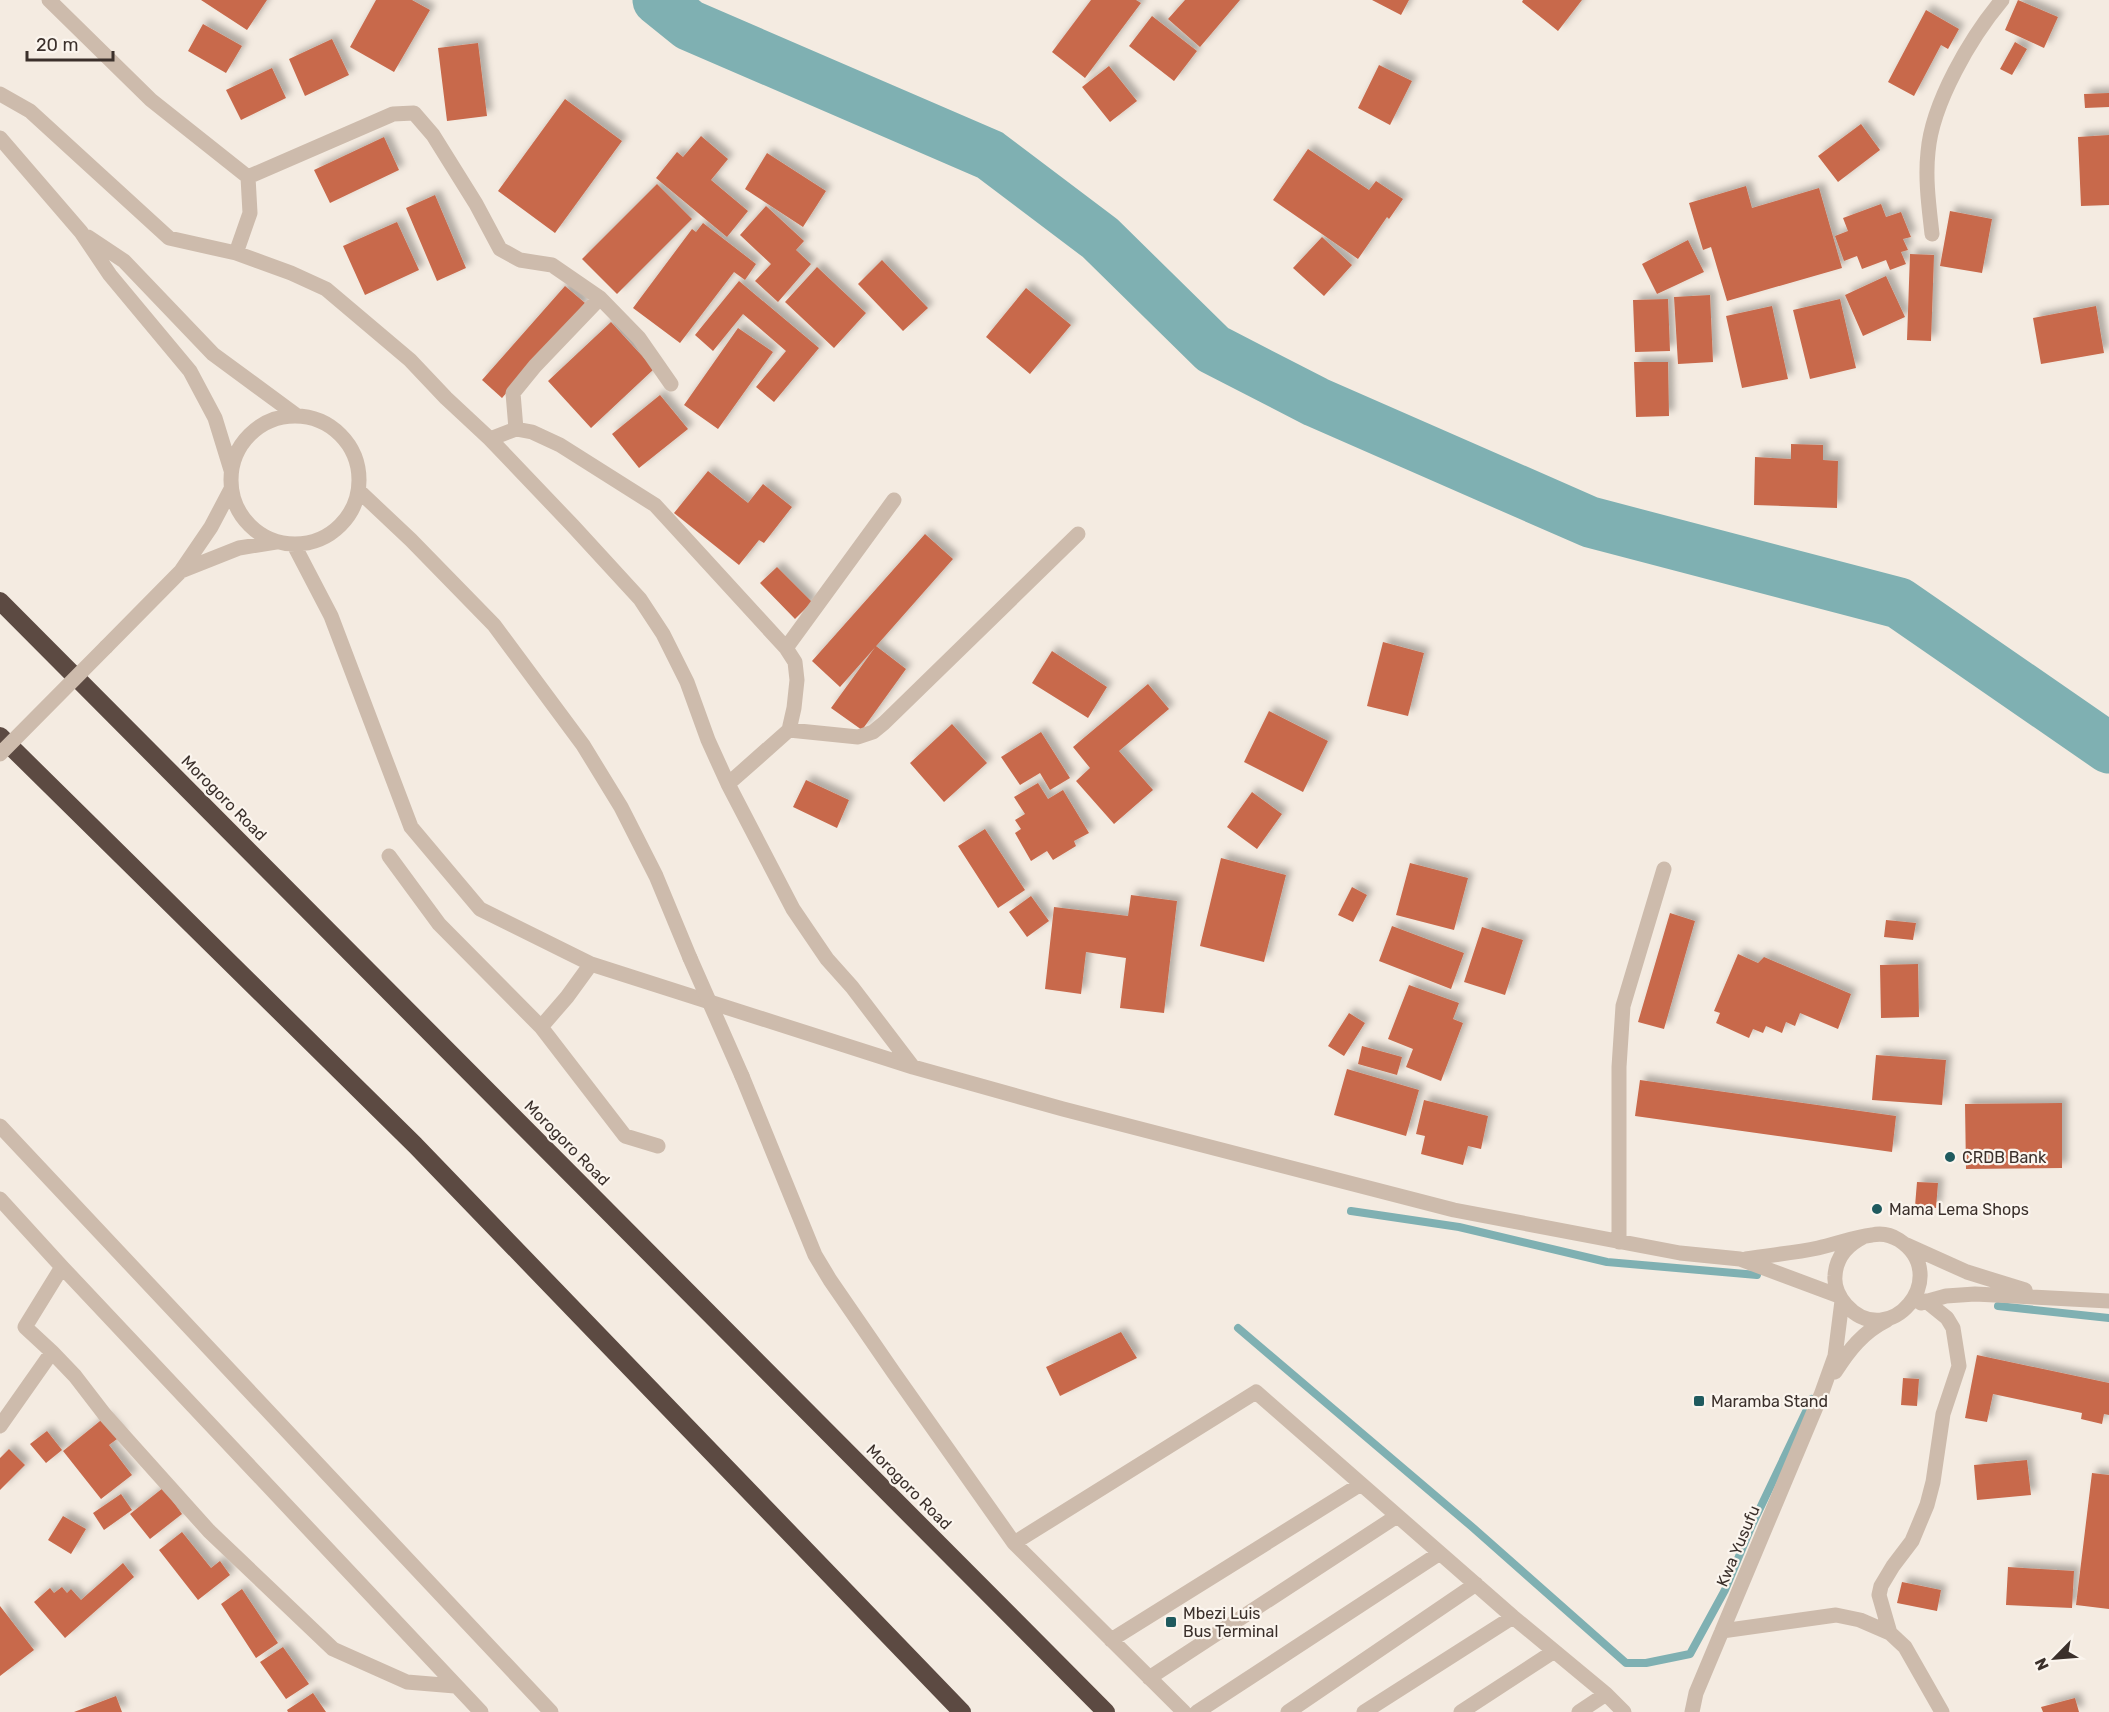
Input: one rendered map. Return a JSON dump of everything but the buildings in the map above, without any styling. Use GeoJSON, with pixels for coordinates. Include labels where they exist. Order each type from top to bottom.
{"type":"FeatureCollection","features":[{"type":"Feature","properties":{"kind":"highway","name":"Morogoro Road"},"geometry":{"type":"LineString","coordinates":[[0,601],[1106,1712]]}},
{"type":"Feature","properties":{"kind":"highway"},"geometry":{"type":"LineString","coordinates":[[0,736],[415,1145],[962,1712]]}},
{"type":"Feature","properties":{"kind":"street"},"geometry":{"type":"LineString","coordinates":[[49,0],[151,100],[248,177],[250,213],[236,253]]}},
{"type":"Feature","properties":{"kind":"street"},"geometry":{"type":"LineString","coordinates":[[1932,234],[1926,172],[1928,149],[1934,126],[1943,97],[1960,61],[1985,21],[2002,0]]}},
{"type":"Feature","properties":{"kind":"street"},"geometry":{"type":"LineString","coordinates":[[0,94],[30,111],[169,237],[236,253],[291,273],[326,289],[410,360],[490,439],[640,599],[663,634],[687,682],[708,740],[728,784],[793,909],[814,942],[852,987],[913,1067]]}},
{"type":"Feature","properties":{"kind":"street"},"geometry":{"type":"LineString","coordinates":[[248,177],[393,114],[414,113],[433,135],[476,204],[500,249],[520,260],[552,265],[600,298],[639,338],[671,384]]}},
{"type":"Feature","properties":{"kind":"street"},"geometry":{"type":"LineString","coordinates":[[0,138],[81,232],[110,275],[190,371],[215,418],[231,470]]}},
{"type":"Feature","properties":{"kind":"street"},"geometry":{"type":"LineString","coordinates":[[81,232],[124,261],[213,354],[296,415]]}},
{"type":"Feature","properties":{"kind":"street"},"geometry":{"type":"LineString","coordinates":[[516,429],[513,393],[535,366],[600,298]]}},
{"type":"Feature","properties":{"kind":"street"},"geometry":{"type":"LineString","coordinates":[[296,415],[314,418],[331,426],[345,438],[354,454],[359,472],[359,490],[354,508],[343,523],[329,535],[313,542],[294,545],[276,542],[260,534],[246,522],[236,506],[231,489],[231,470],[236,452],[247,437],[261,425],[278,417],[296,415]]}},
{"type":"Feature","properties":{"kind":"street"},"geometry":{"type":"LineString","coordinates":[[490,439],[516,429],[532,432],[560,445],[655,506],[786,648],[795,662],[796,680],[794,708],[789,730],[728,784]]}},
{"type":"Feature","properties":{"kind":"street"},"geometry":{"type":"LineString","coordinates":[[0,754],[181,571],[211,526],[231,489]]}},
{"type":"Feature","properties":{"kind":"street"},"geometry":{"type":"LineString","coordinates":[[359,490],[494,625],[583,746],[621,807],[656,876],[742,1076],[815,1255],[830,1280],[1014,1543],[1184,1712]]}},
{"type":"Feature","properties":{"kind":"street"},"geometry":{"type":"LineString","coordinates":[[786,648],[894,500]]}},
{"type":"Feature","properties":{"kind":"street"},"geometry":{"type":"LineString","coordinates":[[789,730],[858,737],[873,732],[1078,534]]}},
{"type":"Feature","properties":{"kind":"street"},"geometry":{"type":"LineString","coordinates":[[181,571],[239,548],[276,542]]}},
{"type":"Feature","properties":{"kind":"street"},"geometry":{"type":"LineString","coordinates":[[294,545],[331,616],[411,827],[480,909],[591,964],[913,1067],[1063,1109],[1454,1210],[1680,1253],[1740,1259],[1818,1248],[1863,1237],[1885,1235],[1905,1244],[1912,1252],[1920,1274],[1916,1296],[1897,1315],[1881,1320],[1865,1318],[1850,1310],[1841,1299],[1835,1280],[1835,1269],[1845,1249],[1863,1237]]}},
{"type":"Feature","properties":{"kind":"street"},"geometry":{"type":"LineString","coordinates":[[389,856],[439,924],[541,1027],[625,1136],[658,1146]]}},
{"type":"Feature","properties":{"kind":"street"},"geometry":{"type":"LineString","coordinates":[[1619,1242],[1619,1067],[1623,1006],[1664,869]]}},
{"type":"Feature","properties":{"kind":"street"},"geometry":{"type":"LineString","coordinates":[[541,1027],[591,964]]}},
{"type":"Feature","properties":{"kind":"street"},"geometry":{"type":"LineString","coordinates":[[0,1126],[550,1712]]}},
{"type":"Feature","properties":{"kind":"street"},"geometry":{"type":"LineString","coordinates":[[0,1199],[62,1268],[481,1712]]}},
{"type":"Feature","properties":{"kind":"street","name":"Kwa Yusufu"},"geometry":{"type":"LineString","coordinates":[[1905,1244],[1967,1272],[2045,1297]]}},
{"type":"Feature","properties":{"kind":"street"},"geometry":{"type":"LineString","coordinates":[[1740,1259],[1841,1299]]}},
{"type":"Feature","properties":{"kind":"street"},"geometry":{"type":"LineString","coordinates":[[62,1268],[25,1327],[52,1352],[209,1531],[333,1649],[407,1682],[455,1686]]}},
{"type":"Feature","properties":{"kind":"street","name":"Kwa Yusufu"},"geometry":{"type":"LineString","coordinates":[[1821,1395],[1852,1346],[1875,1326],[1926,1301],[1946,1296],[1975,1294],[2109,1301]]}},
{"type":"Feature","properties":{"kind":"street","name":"Kwa Yusufu"},"geometry":{"type":"LineString","coordinates":[[1692,1712],[1696,1693],[1821,1395],[1835,1356],[1841,1299]]}},
{"type":"Feature","properties":{"kind":"street"},"geometry":{"type":"LineString","coordinates":[[1890,1633],[1879,1595],[1881,1586],[1911,1541],[1927,1506],[1943,1414],[1959,1366],[1953,1328],[1947,1318],[1926,1301]]}},
{"type":"Feature","properties":{"kind":"street"},"geometry":{"type":"LineString","coordinates":[[0,1426],[52,1352]]}},
{"type":"Feature","properties":{"kind":"street"},"geometry":{"type":"LineString","coordinates":[[1014,1543],[1256,1392],[1624,1712]]}},
{"type":"Feature","properties":{"kind":"street"},"geometry":{"type":"LineString","coordinates":[[1111,1640],[1361,1484]]}},
{"type":"Feature","properties":{"kind":"street"},"geometry":{"type":"LineString","coordinates":[[1149,1678],[1397,1516]]}},
{"type":"Feature","properties":{"kind":"street"},"geometry":{"type":"LineString","coordinates":[[1197,1712],[1440,1553]]}},
{"type":"Feature","properties":{"kind":"street"},"geometry":{"type":"LineString","coordinates":[[1288,1712],[1476,1584]]}},
{"type":"Feature","properties":{"kind":"street"},"geometry":{"type":"LineString","coordinates":[[1722,1631],[1836,1615],[1860,1620],[1890,1633],[1905,1647],[1942,1712]]}},
{"type":"Feature","properties":{"kind":"street"},"geometry":{"type":"LineString","coordinates":[[1364,1712],[1513,1617]]}},
{"type":"Feature","properties":{"kind":"street"},"geometry":{"type":"LineString","coordinates":[[1461,1712],[1553,1652]]}},
{"type":"Feature","properties":{"kind":"street"},"geometry":{"type":"LineString","coordinates":[[1579,1712],[1605,1694]]}},
{"type":"Feature","properties":{"kind":"waterway"},"geometry":{"type":"LineString","coordinates":[[658,0],[689,25],[990,155],[1100,238],[1213,349],[1316,402],[1590,522],[1899,603],[2109,748]]}},
{"type":"Feature","properties":{"kind":"waterway"},"geometry":{"type":"LineString","coordinates":[[1351,1211],[1459,1227],[1607,1262],[1757,1275]]}},
{"type":"Feature","properties":{"kind":"waterway"},"geometry":{"type":"LineString","coordinates":[[1998,1306],[2109,1318]]}},
{"type":"Feature","properties":{"kind":"waterway"},"geometry":{"type":"LineString","coordinates":[[1238,1328],[1471,1526],[1626,1663],[1646,1663],[1690,1654],[1725,1590],[1752,1525],[1812,1399]]}},
{"type":"Feature","properties":{"kind":"place","name":"CRDB Bank"},"geometry":{"type":"Point","coordinates":[1950,1157]}},
{"type":"Feature","properties":{"kind":"place","name":"Mama Lema Shops"},"geometry":{"type":"Point","coordinates":[1877,1209]}},
{"type":"Feature","properties":{"kind":"place","name":"Maramba Stand"},"geometry":{"type":"Point","coordinates":[1699,1401]}},
{"type":"Feature","properties":{"kind":"place","name":"Mbezi Luis Bus Terminal"},"geometry":{"type":"Point","coordinates":[1171,1622]}}]}
